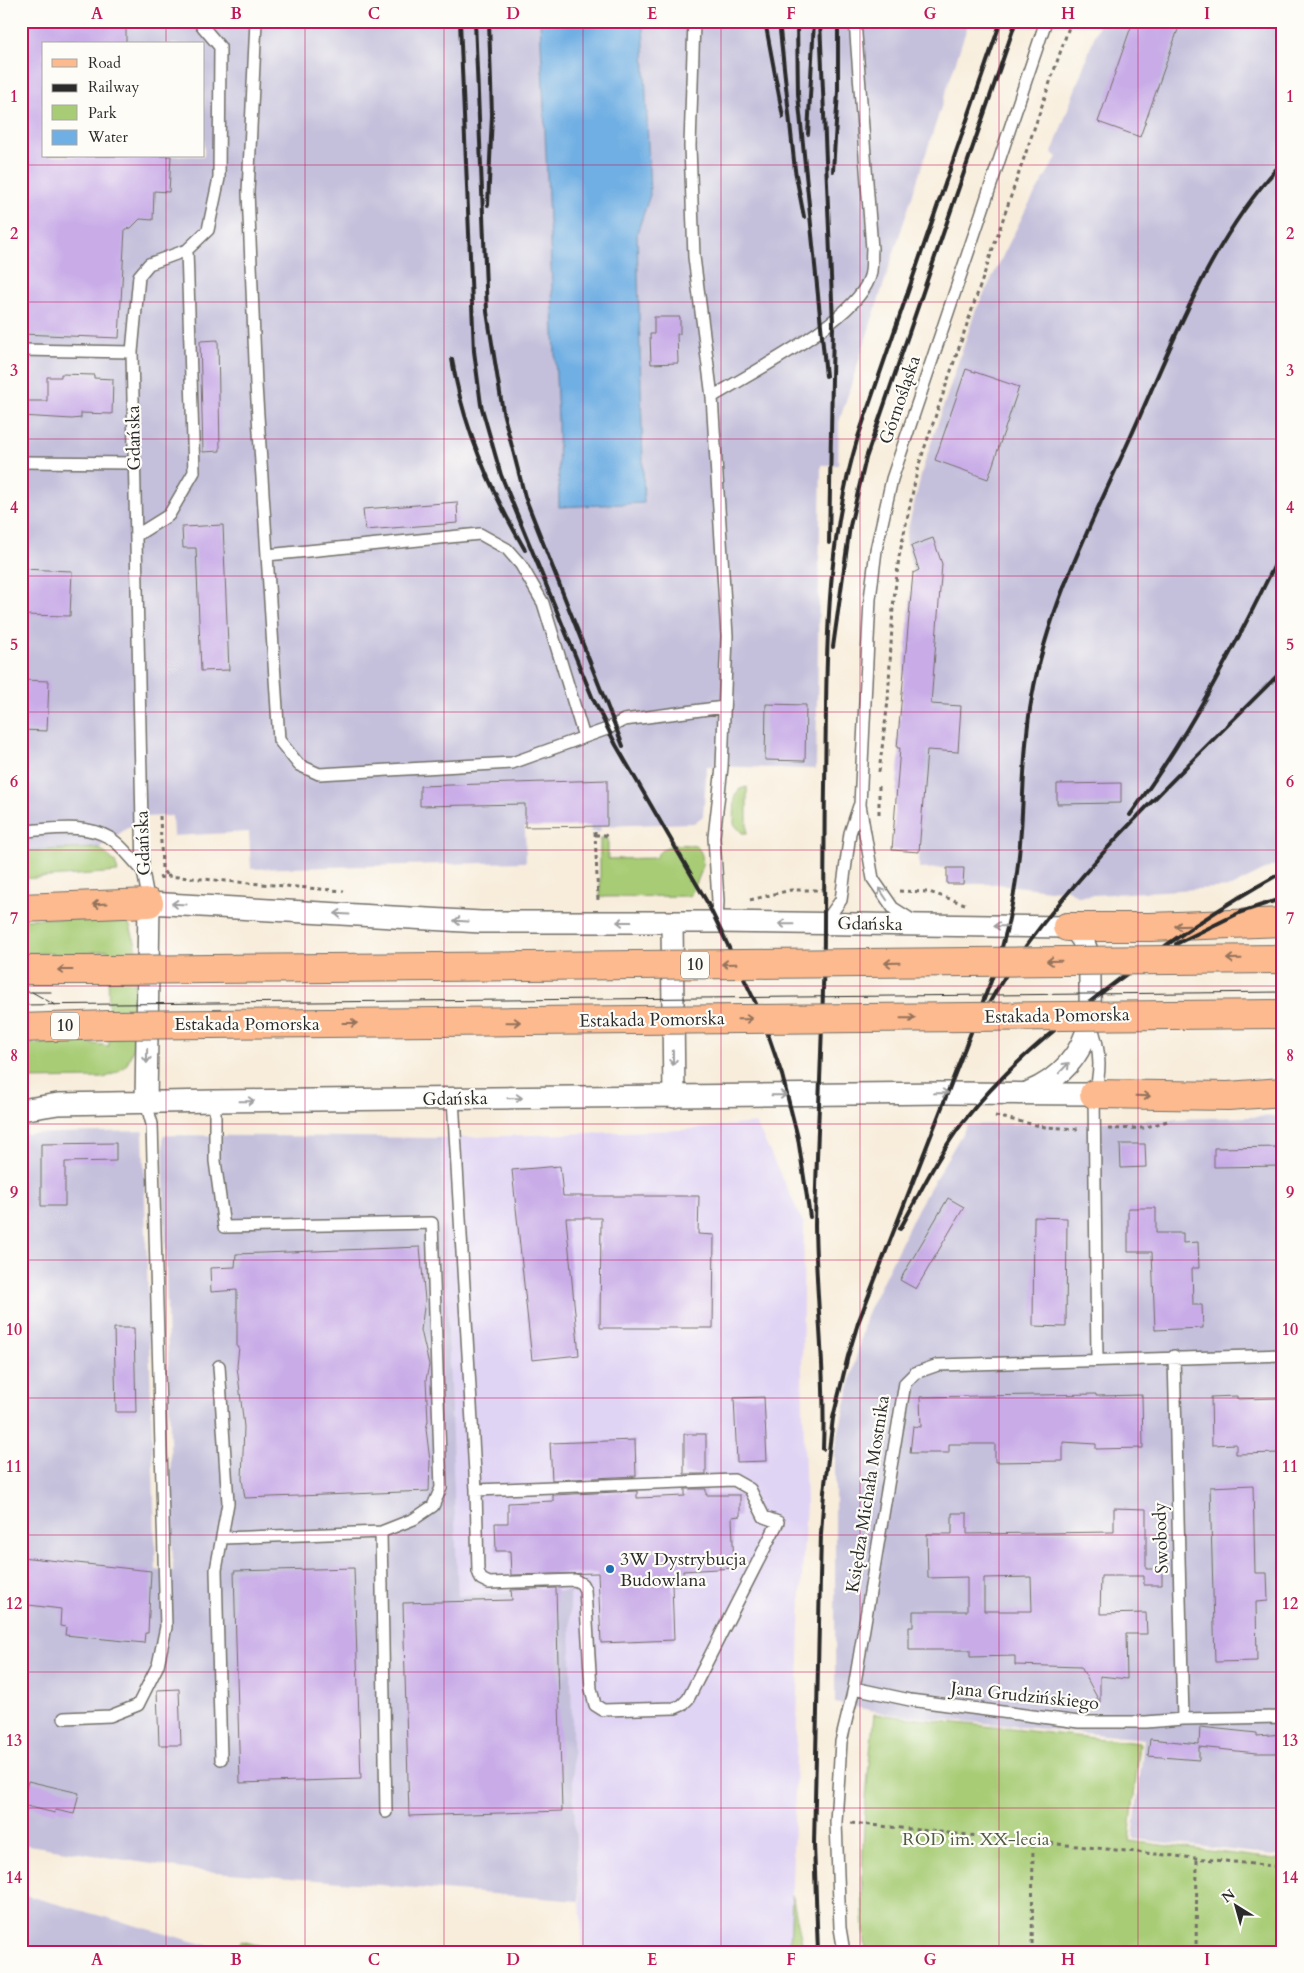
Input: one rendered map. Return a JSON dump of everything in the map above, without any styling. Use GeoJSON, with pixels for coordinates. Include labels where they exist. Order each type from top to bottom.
{"type":"FeatureCollection","features":[{"type":"Feature","properties":{"kind":"main road"},"geometry":{"type":"LineString","coordinates":[[21,908],[149,902]]}},
{"type":"Feature","properties":{"kind":"main road"},"geometry":{"type":"LineString","coordinates":[[1070,927],[1150,927],[1283,922]]}},
{"type":"Feature","properties":{"kind":"main road","name":"10"},"geometry":{"type":"LineString","coordinates":[[21,970],[1283,959]]}},
{"type":"Feature","properties":{"kind":"main road","name":"Estakada Pomorska"},"geometry":{"type":"LineString","coordinates":[[21,1028],[109,1025],[1283,1014]]}},
{"type":"Feature","properties":{"kind":"main road"},"geometry":{"type":"LineString","coordinates":[[1094,1094],[1211,1096],[1283,1092]]}},
{"type":"Feature","properties":{"kind":"street","name":"Gdańska"},"geometry":{"type":"LineString","coordinates":[[146,1103],[149,902],[481,922],[672,922],[718,912],[824,924],[1070,927],[1084,942],[1090,958],[1089,1020],[1080,1047],[1062,1071],[1051,1081],[1024,1094]]}},
{"type":"Feature","properties":{"kind":"street"},"geometry":{"type":"LineString","coordinates":[[672,922],[674,1097]]}},
{"type":"Feature","properties":{"kind":"street","name":"Gdańska"},"geometry":{"type":"LineString","coordinates":[[21,1110],[58,1104],[1094,1094]]}},
{"type":"Feature","properties":{"kind":"lane","name":"Gdańska"},"geometry":{"type":"LineString","coordinates":[[149,902],[143,871],[132,352],[139,276],[149,264],[187,250],[208,230],[219,178],[220,47],[198,21]]}},
{"type":"Feature","properties":{"kind":"lane"},"geometry":{"type":"LineString","coordinates":[[256,21],[248,192],[256,385],[279,740],[298,765],[319,774],[512,763],[584,737],[624,720],[724,707]]}},
{"type":"Feature","properties":{"kind":"lane"},"geometry":{"type":"LineString","coordinates":[[694,21],[690,146],[694,257],[712,397],[728,636],[722,767],[714,837],[718,912]]}},
{"type":"Feature","properties":{"kind":"lane"},"geometry":{"type":"LineString","coordinates":[[712,397],[832,323],[853,305],[870,279],[872,249],[855,21]]}},
{"type":"Feature","properties":{"kind":"lane","name":"Górnośląska"},"geometry":{"type":"LineString","coordinates":[[919,925],[893,908],[873,879],[860,805],[870,600],[876,550],[892,479],[1046,21]]}},
{"type":"Feature","properties":{"kind":"lane"},"geometry":{"type":"LineString","coordinates":[[137,535],[169,515],[194,472],[187,250]]}},
{"type":"Feature","properties":{"kind":"lane"},"geometry":{"type":"LineString","coordinates":[[21,350],[132,352]]}},
{"type":"Feature","properties":{"kind":"lane"},"geometry":{"type":"LineString","coordinates":[[21,462],[135,463]]}},
{"type":"Feature","properties":{"kind":"lane"},"geometry":{"type":"LineString","coordinates":[[267,555],[480,534],[507,549],[521,565],[543,604],[584,737]]}},
{"type":"Feature","properties":{"kind":"lane","name":"Górnośląska"},"geometry":{"type":"LineString","coordinates":[[824,924],[837,906],[843,890],[850,833],[860,805]]}},
{"type":"Feature","properties":{"kind":"lane"},"geometry":{"type":"LineString","coordinates":[[21,832],[82,828],[101,834],[111,838],[143,871]]}},
{"type":"Feature","properties":{"kind":"lane","name":"Gdańska"},"geometry":{"type":"LineString","coordinates":[[1089,1020],[1098,1049],[1099,1078],[1094,1094]]}},
{"type":"Feature","properties":{"kind":"lane"},"geometry":{"type":"LineString","coordinates":[[1094,1094],[1097,1359]]}},
{"type":"Feature","properties":{"kind":"lane"},"geometry":{"type":"LineString","coordinates":[[453,1099],[476,1490],[478,1570],[481,1579],[489,1583],[575,1580],[582,1584],[585,1590],[591,1689],[595,1705],[603,1710],[675,1708],[682,1705],[688,1699],[778,1522],[764,1517],[750,1489],[734,1480],[476,1490]]}},
{"type":"Feature","properties":{"kind":"lane"},"geometry":{"type":"LineString","coordinates":[[215,1102],[215,1161],[224,1227],[432,1223],[441,1488],[433,1506],[414,1519],[381,1532],[223,1538]]}},
{"type":"Feature","properties":{"kind":"lane"},"geometry":{"type":"LineString","coordinates":[[64,1718],[110,1716],[138,1705],[158,1665],[166,1627],[152,1124],[146,1103]]}},
{"type":"Feature","properties":{"kind":"lane","name":"Księdza Michała Mostnika"},"geometry":{"type":"LineString","coordinates":[[844,1952],[840,1928],[836,1822],[841,1742],[854,1688],[905,1383],[915,1373],[938,1365],[1174,1356],[1283,1355]]}},
{"type":"Feature","properties":{"kind":"lane","name":"Swobody"},"geometry":{"type":"LineString","coordinates":[[1174,1356],[1184,1719]]}},
{"type":"Feature","properties":{"kind":"lane"},"geometry":{"type":"LineString","coordinates":[[220,1366],[228,1503],[216,1570],[221,1759]]}},
{"type":"Feature","properties":{"kind":"lane"},"geometry":{"type":"LineString","coordinates":[[381,1532],[386,1812]]}},
{"type":"Feature","properties":{"kind":"lane","name":"Jana Grudzińskiego"},"geometry":{"type":"LineString","coordinates":[[854,1688],[910,1700],[1079,1722],[1146,1722],[1184,1719],[1283,1717]]}},
{"type":"Feature","properties":{"kind":"path"},"geometry":{"type":"LineString","coordinates":[[879,824],[878,778],[888,701],[893,607],[907,511],[918,467],[1071,21]]}},
{"type":"Feature","properties":{"kind":"path"},"geometry":{"type":"LineString","coordinates":[[160,816],[162,870],[167,876]]}},
{"type":"Feature","properties":{"kind":"path"},"geometry":{"type":"LineString","coordinates":[[598,900],[595,834],[605,835],[608,838]]}},
{"type":"Feature","properties":{"kind":"path"},"geometry":{"type":"LineString","coordinates":[[718,912],[744,901],[791,890],[843,890]]}},
{"type":"Feature","properties":{"kind":"path"},"geometry":{"type":"LineString","coordinates":[[881,891],[930,892],[970,904]]}},
{"type":"Feature","properties":{"kind":"path"},"geometry":{"type":"LineString","coordinates":[[588,900],[607,900]]}},
{"type":"Feature","properties":{"kind":"path"},"geometry":{"type":"LineString","coordinates":[[990,1115],[1046,1128],[1081,1129]]}},
{"type":"Feature","properties":{"kind":"path"},"geometry":{"type":"LineString","coordinates":[[836,1822],[1283,1867]]}},
{"type":"Feature","properties":{"kind":"path"},"geometry":{"type":"LineString","coordinates":[[1032,1952],[1033,1842]]}},
{"type":"Feature","properties":{"kind":"path"},"geometry":{"type":"LineString","coordinates":[[1196,1952],[1197,1859]]}},
{"type":"Feature","properties":{"kind":"shaded area"},"geometry":{"type":"Polygon","coordinates":[[[21,21],[969,21],[839,422],[838,465],[821,465],[816,769],[707,766],[703,816],[694,823],[601,826],[600,832],[591,832],[590,826],[525,827],[526,862],[251,869],[249,832],[173,836],[172,816],[143,817],[99,848],[21,851],[21,21]]]}},
{"type":"Feature","properties":{"kind":"shaded area"},"geometry":{"type":"Polygon","coordinates":[[[1100,21],[1283,21],[1283,861],[1231,887],[1077,896],[1063,886],[1058,891],[997,884],[947,884],[947,868],[919,869],[919,852],[892,850],[900,748],[897,748],[913,573],[906,537],[923,467],[975,312],[1026,209],[1057,157],[1052,153],[1100,21]]]}},
{"type":"Feature","properties":{"kind":"shaded area"},"geometry":{"type":"Polygon","coordinates":[[[1283,1116],[1283,1856],[1133,1839],[1144,1739],[889,1714],[835,1703],[835,1448],[866,1315],[918,1208],[967,1125],[1283,1116]]]}},
{"type":"Feature","properties":{"kind":"shaded area"},"geometry":{"type":"Polygon","coordinates":[[[756,1123],[804,1224],[802,1376],[806,1503],[801,1594],[790,1952],[583,1952],[573,1779],[570,1592],[458,1596],[441,1138],[681,1130],[756,1123]]]}},
{"type":"Feature","properties":{"kind":"shaded area"},"geometry":{"type":"Polygon","coordinates":[[[143,1131],[156,1570],[173,1572],[163,1135],[441,1138],[458,1596],[570,1591],[573,1779],[579,1901],[191,1870],[21,1844],[21,1134],[143,1131]]]}},
{"type":"Feature","properties":{"kind":"shaded area"},"geometry":{"type":"Polygon","coordinates":[[[21,1894],[232,1952],[21,1952],[21,1894]]]}},
{"type":"Feature","properties":{"kind":"green space"},"geometry":{"type":"Polygon","coordinates":[[[747,787],[747,833],[742,833],[734,824],[735,795],[740,789],[747,787]]]}},
{"type":"Feature","properties":{"kind":"green space"},"geometry":{"type":"Polygon","coordinates":[[[600,838],[608,838],[608,859],[655,858],[663,849],[673,845],[696,846],[700,851],[703,864],[690,896],[600,897],[600,838]]]}},
{"type":"Feature","properties":{"kind":"green space"},"geometry":{"type":"Polygon","coordinates":[[[99,848],[115,862],[118,872],[21,879],[21,851],[99,848]]]}},
{"type":"Feature","properties":{"kind":"green space"},"geometry":{"type":"Polygon","coordinates":[[[121,917],[130,926],[136,945],[134,1047],[127,1064],[118,1072],[104,1078],[21,1079],[21,1044],[80,1042],[109,1046],[108,950],[79,954],[21,953],[21,919],[121,917]]]}},
{"type":"Feature","properties":{"kind":"green space","name":"ROD im. XX-lecia"},"geometry":{"type":"Polygon","coordinates":[[[874,1714],[1140,1743],[1129,1841],[1283,1860],[1283,1952],[866,1952],[863,1922],[862,1863],[874,1714]]]}},
{"type":"Feature","properties":{"kind":"green space"},"geometry":{"type":"Polygon","coordinates":[[[792,1895],[804,1952],[790,1952],[792,1895]]]}},
{"type":"Feature","properties":{"kind":"green space"},"geometry":{"type":"Polygon","coordinates":[[[241,1941],[285,1952],[233,1952],[241,1941]]]}},
{"type":"Feature","properties":{"kind":"water"},"geometry":{"type":"Polygon","coordinates":[[[540,21],[643,21],[650,195],[637,233],[644,503],[559,507],[558,421],[540,21]]]}},
{"type":"Feature","properties":{"kind":"building"},"geometry":{"type":"Polygon","coordinates":[[[21,21],[126,21],[126,42],[42,42],[42,158],[171,158],[169,192],[154,191],[153,220],[140,219],[131,228],[125,229],[119,338],[21,334],[21,21]]]}},
{"type":"Feature","properties":{"kind":"building"},"geometry":{"type":"Polygon","coordinates":[[[1133,21],[1181,21],[1140,137],[1098,122],[1133,21]]]}},
{"type":"Feature","properties":{"kind":"building"},"geometry":{"type":"Polygon","coordinates":[[[654,317],[680,317],[680,334],[677,334],[678,363],[651,364],[650,334],[654,334],[654,317]]]}},
{"type":"Feature","properties":{"kind":"building"},"geometry":{"type":"Polygon","coordinates":[[[218,340],[220,451],[203,452],[200,341],[218,340]]]}},
{"type":"Feature","properties":{"kind":"building"},"geometry":{"type":"Polygon","coordinates":[[[966,369],[1019,387],[988,479],[935,460],[966,369]]]}},
{"type":"Feature","properties":{"kind":"building"},"geometry":{"type":"Polygon","coordinates":[[[61,374],[94,375],[94,378],[113,379],[112,414],[81,413],[81,418],[72,419],[21,416],[21,401],[47,401],[47,377],[61,377],[61,374]]]}},
{"type":"Feature","properties":{"kind":"building"},"geometry":{"type":"Polygon","coordinates":[[[457,502],[458,523],[365,530],[363,509],[457,502]]]}},
{"type":"Feature","properties":{"kind":"building"},"geometry":{"type":"Polygon","coordinates":[[[223,525],[229,670],[201,671],[196,548],[183,548],[182,527],[223,525]]]}},
{"type":"Feature","properties":{"kind":"building"},"geometry":{"type":"Polygon","coordinates":[[[933,538],[942,564],[931,704],[961,706],[958,752],[927,750],[919,852],[892,850],[900,748],[897,748],[913,573],[919,570],[911,546],[933,538]]]}},
{"type":"Feature","properties":{"kind":"building"},"geometry":{"type":"Polygon","coordinates":[[[21,569],[72,571],[70,616],[21,615],[21,569]]]}},
{"type":"Feature","properties":{"kind":"building"},"geometry":{"type":"Polygon","coordinates":[[[21,680],[49,681],[47,731],[21,730],[21,680]]]}},
{"type":"Feature","properties":{"kind":"building"},"geometry":{"type":"Polygon","coordinates":[[[766,704],[806,705],[805,761],[765,760],[766,704]]]}},
{"type":"Feature","properties":{"kind":"building"},"geometry":{"type":"Polygon","coordinates":[[[607,780],[607,826],[525,827],[525,804],[420,806],[420,786],[607,780]]]}},
{"type":"Feature","properties":{"kind":"building"},"geometry":{"type":"Polygon","coordinates":[[[1121,783],[1121,803],[1057,804],[1057,784],[1121,783]]]}},
{"type":"Feature","properties":{"kind":"building"},"geometry":{"type":"Polygon","coordinates":[[[947,868],[964,868],[963,884],[947,884],[947,868]]]}},
{"type":"Feature","properties":{"kind":"building"},"geometry":{"type":"Polygon","coordinates":[[[116,1143],[116,1161],[65,1162],[65,1206],[41,1206],[41,1144],[116,1143]]]}},
{"type":"Feature","properties":{"kind":"building"},"geometry":{"type":"Polygon","coordinates":[[[1120,1144],[1145,1144],[1146,1167],[1121,1168],[1120,1144]]]}},
{"type":"Feature","properties":{"kind":"building"},"geometry":{"type":"Polygon","coordinates":[[[1283,1147],[1283,1166],[1214,1167],[1214,1148],[1283,1147]]]}},
{"type":"Feature","properties":{"kind":"building"},"geometry":{"type":"Polygon","coordinates":[[[560,1166],[563,1196],[699,1196],[698,1234],[714,1235],[713,1328],[600,1328],[601,1218],[566,1218],[579,1355],[532,1360],[512,1170],[560,1166]]]}},
{"type":"Feature","properties":{"kind":"building"},"geometry":{"type":"Polygon","coordinates":[[[948,1198],[964,1207],[916,1289],[900,1280],[948,1198]]]}},
{"type":"Feature","properties":{"kind":"building"},"geometry":{"type":"Polygon","coordinates":[[[1128,1208],[1156,1208],[1156,1233],[1183,1233],[1183,1243],[1198,1242],[1199,1268],[1192,1268],[1193,1305],[1202,1305],[1203,1328],[1155,1330],[1152,1252],[1128,1252],[1128,1208]]]}},
{"type":"Feature","properties":{"kind":"building"},"geometry":{"type":"Polygon","coordinates":[[[1034,1217],[1067,1218],[1066,1327],[1033,1326],[1034,1217]]]}},
{"type":"Feature","properties":{"kind":"building"},"geometry":{"type":"Polygon","coordinates":[[[420,1247],[425,1300],[421,1330],[429,1365],[426,1380],[428,1421],[426,1429],[430,1461],[429,1491],[245,1498],[242,1479],[244,1427],[237,1366],[239,1347],[237,1347],[237,1290],[211,1292],[210,1268],[235,1267],[236,1254],[420,1247]]]}},
{"type":"Feature","properties":{"kind":"building"},"geometry":{"type":"Polygon","coordinates":[[[114,1328],[134,1328],[136,1412],[116,1412],[114,1328]]]}},
{"type":"Feature","properties":{"kind":"building"},"geometry":{"type":"Polygon","coordinates":[[[1096,1394],[1096,1396],[1142,1395],[1143,1448],[1096,1449],[1096,1444],[1063,1442],[1063,1461],[995,1462],[995,1444],[949,1444],[949,1453],[910,1453],[913,1426],[921,1427],[920,1397],[1096,1394]]]}},
{"type":"Feature","properties":{"kind":"building"},"geometry":{"type":"Polygon","coordinates":[[[1237,1396],[1237,1399],[1283,1398],[1283,1453],[1236,1454],[1236,1444],[1212,1445],[1211,1397],[1237,1396]]]}},
{"type":"Feature","properties":{"kind":"building"},"geometry":{"type":"Polygon","coordinates":[[[764,1397],[767,1461],[737,1462],[734,1398],[764,1397]]]}},
{"type":"Feature","properties":{"kind":"building"},"geometry":{"type":"Polygon","coordinates":[[[684,1434],[706,1434],[706,1474],[684,1474],[684,1434]]]}},
{"type":"Feature","properties":{"kind":"building"},"geometry":{"type":"Polygon","coordinates":[[[635,1440],[636,1476],[552,1480],[550,1443],[635,1440]]]}},
{"type":"Feature","properties":{"kind":"building"},"geometry":{"type":"Polygon","coordinates":[[[1253,1485],[1255,1573],[1267,1573],[1268,1601],[1256,1602],[1257,1661],[1215,1662],[1210,1487],[1253,1485]]]}},
{"type":"Feature","properties":{"kind":"building","name":"3W Dystrybucja Budowlana"},"geometry":{"type":"Polygon","coordinates":[[[685,1489],[706,1489],[706,1495],[740,1495],[740,1516],[732,1517],[734,1568],[683,1571],[683,1584],[672,1585],[674,1640],[601,1643],[598,1573],[511,1575],[510,1551],[496,1551],[495,1523],[508,1523],[508,1503],[553,1501],[553,1495],[637,1491],[637,1498],[685,1496],[685,1489]]]}},
{"type":"Feature","properties":{"kind":"building"},"geometry":{"type":"Polygon","coordinates":[[[1114,1508],[1146,1509],[1146,1569],[1162,1569],[1162,1585],[1144,1585],[1144,1576],[1101,1576],[1100,1614],[1146,1613],[1147,1634],[1126,1634],[1127,1679],[1100,1676],[1100,1703],[1081,1667],[1015,1665],[1015,1656],[970,1657],[970,1650],[909,1650],[909,1627],[913,1627],[913,1611],[967,1611],[967,1577],[928,1578],[927,1534],[952,1534],[952,1513],[967,1513],[967,1534],[1114,1532],[1114,1508]],[[1031,1577],[984,1578],[984,1611],[1032,1611],[1031,1577]]]}},
{"type":"Feature","properties":{"kind":"building"},"geometry":{"type":"Polygon","coordinates":[[[21,1557],[151,1571],[148,1633],[145,1633],[144,1643],[65,1635],[66,1627],[60,1626],[61,1609],[21,1604],[21,1557]]]}},
{"type":"Feature","properties":{"kind":"building"},"geometry":{"type":"Polygon","coordinates":[[[354,1568],[361,1779],[240,1783],[234,1571],[354,1568]]]}},
{"type":"Feature","properties":{"kind":"building"},"geometry":{"type":"Polygon","coordinates":[[[556,1588],[562,1811],[409,1816],[403,1603],[512,1600],[511,1590],[556,1588]]]}},
{"type":"Feature","properties":{"kind":"building"},"geometry":{"type":"Polygon","coordinates":[[[179,1689],[181,1745],[159,1745],[157,1690],[179,1689]]]}},
{"type":"Feature","properties":{"kind":"building"},"geometry":{"type":"Polygon","coordinates":[[[1200,1727],[1257,1733],[1257,1736],[1283,1734],[1283,1753],[1256,1753],[1199,1747],[1199,1760],[1148,1756],[1150,1739],[1199,1744],[1200,1727]]]}},
{"type":"Feature","properties":{"kind":"building"},"geometry":{"type":"Polygon","coordinates":[[[28,1781],[79,1793],[74,1814],[56,1810],[55,1813],[22,1805],[28,1781]]]}},
{"type":"Feature","properties":{"kind":"tram line"},"geometry":{"type":"LineString","coordinates":[[21,992],[51,992]]}},
{"type":"Feature","properties":{"kind":"tram line"},"geometry":{"type":"LineString","coordinates":[[32,992],[55,1005]]}},
{"type":"Feature","properties":{"kind":"tram line"},"geometry":{"type":"LineString","coordinates":[[21,1005],[1283,992]]}},
{"type":"Feature","properties":{"kind":"railway"},"geometry":{"type":"LineString","coordinates":[[460,21],[474,351],[481,405],[501,475],[593,699],[616,745],[707,902],[761,1014],[782,1075],[798,1138],[810,1217]]}},
{"type":"Feature","properties":{"kind":"railway"},"geometry":{"type":"LineString","coordinates":[[475,21],[487,312],[503,412],[525,497],[623,746]]}},
{"type":"Feature","properties":{"kind":"railway"},"geometry":{"type":"LineString","coordinates":[[488,205],[492,115],[489,21]]}},
{"type":"Feature","properties":{"kind":"railway"},"geometry":{"type":"LineString","coordinates":[[765,21],[783,117]]}},
{"type":"Feature","properties":{"kind":"railway"},"geometry":{"type":"LineString","coordinates":[[779,21],[795,170],[804,217]]}},
{"type":"Feature","properties":{"kind":"railway"},"geometry":{"type":"LineString","coordinates":[[797,21],[798,94],[826,376]]}},
{"type":"Feature","properties":{"kind":"railway"},"geometry":{"type":"LineString","coordinates":[[808,134],[814,21]]}},
{"type":"Feature","properties":{"kind":"railway"},"geometry":{"type":"LineString","coordinates":[[820,21],[833,323],[829,543]]}},
{"type":"Feature","properties":{"kind":"railway"},"geometry":{"type":"LineString","coordinates":[[833,171],[838,91],[838,21]]}},
{"type":"Feature","properties":{"kind":"railway"},"geometry":{"type":"LineString","coordinates":[[823,1449],[824,1421],[815,1225],[824,961],[829,605],[836,538],[849,470],[858,437],[1001,21]]}},
{"type":"Feature","properties":{"kind":"railway"},"geometry":{"type":"LineString","coordinates":[[833,647],[850,526],[866,458],[1016,21]]}},
{"type":"Feature","properties":{"kind":"railway"},"geometry":{"type":"LineString","coordinates":[[818,1952],[814,1844],[821,1534],[833,1418],[848,1356],[858,1323],[991,981],[1003,944],[1012,907],[1018,869],[1029,714],[1039,663],[1060,596],[1196,292],[1234,224],[1257,192],[1283,162]]}},
{"type":"Feature","properties":{"kind":"railway"},"geometry":{"type":"LineString","coordinates":[[452,359],[463,410],[479,458],[500,505],[525,550]]}},
{"type":"Feature","properties":{"kind":"railway"},"geometry":{"type":"LineString","coordinates":[[1130,815],[1193,719],[1249,617],[1283,548]]}},
{"type":"Feature","properties":{"kind":"railway"},"geometry":{"type":"LineString","coordinates":[[988,1005],[1013,964],[1086,872],[1146,807],[1283,670]]}},
{"type":"Feature","properties":{"kind":"railway"},"geometry":{"type":"LineString","coordinates":[[900,1229],[945,1148],[963,1122],[979,1102],[1015,1065],[1073,1015],[1154,954],[1217,911],[1283,872]]}},
{"type":"Feature","properties":{"kind":"railway"},"geometry":{"type":"LineString","coordinates":[[1176,944],[1241,912],[1283,898]]}},
{"type":"Feature","properties":{"kind":"railway"},"geometry":{"type":"LineString","coordinates":[[21,1945],[42,1952]]}},
{"type":"Feature","properties":{"kind":"place","name":"3W Dystrybucja Budowlana"},"geometry":{"type":"Point","coordinates":[610,1569]}}]}
